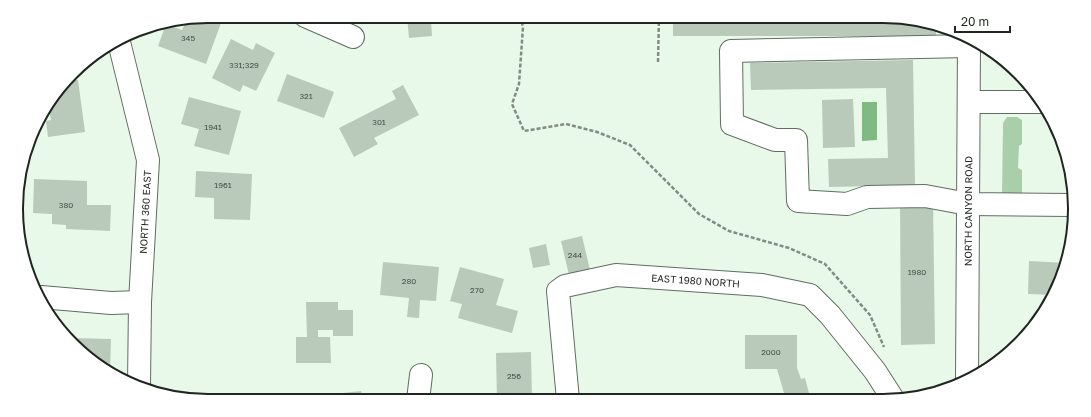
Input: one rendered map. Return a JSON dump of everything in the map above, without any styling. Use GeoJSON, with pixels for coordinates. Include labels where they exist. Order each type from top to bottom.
{"type":"FeatureCollection","features":[{"type":"Feature","properties":{"kind":"street"},"geometry":{"type":"LineString","coordinates":[[321,23],[353,37]]}},
{"type":"Feature","properties":{"kind":"street"},"geometry":{"type":"LineString","coordinates":[[968,44],[731,51],[732,124],[775,140],[796,140],[798,201],[847,204],[867,197],[925,196],[968,204],[1068,205]]}},
{"type":"Feature","properties":{"kind":"street","name":"NORTH CANYON ROAD"},"geometry":{"type":"LineString","coordinates":[[967,374],[969,44]]}},
{"type":"Feature","properties":{"kind":"street","name":"NORTH 360 EAST"},"geometry":{"type":"LineString","coordinates":[[120,46],[148,160],[140,302],[139,380]]}},
{"type":"Feature","properties":{"kind":"street"},"geometry":{"type":"LineString","coordinates":[[969,102],[1035,102]]}},
{"type":"Feature","properties":{"kind":"street","name":"EAST 1980 NORTH"},"geometry":{"type":"LineString","coordinates":[[567,394],[558,291],[565,286],[616,274],[762,285],[810,295],[830,315],[875,371],[890,394]]}},
{"type":"Feature","properties":{"kind":"street"},"geometry":{"type":"LineString","coordinates":[[46,297],[111,303],[140,302]]}},
{"type":"Feature","properties":{"kind":"street"},"geometry":{"type":"LineString","coordinates":[[419,394],[421,375]]}},
{"type":"Feature","properties":{"kind":"path"},"geometry":{"type":"LineString","coordinates":[[522,23],[523,27],[519,84],[512,104],[524,131],[566,124],[597,132],[630,145],[699,214],[729,231],[789,248],[824,264],[870,315],[884,348]]}},
{"type":"Feature","properties":{"kind":"path"},"geometry":{"type":"LineString","coordinates":[[658,62],[659,23]]}},
{"type":"Feature","properties":{"kind":"shaded area"},"geometry":{"type":"Polygon","coordinates":[[[862,102],[877,102],[877,140],[862,141],[862,102]]]}},
{"type":"Feature","properties":{"kind":"shaded area"},"geometry":{"type":"Polygon","coordinates":[[[1007,117],[1017,117],[1022,120],[1022,144],[1019,146],[1018,168],[1022,170],[1022,196],[1002,194],[1003,123],[1007,117]]]}},
{"type":"Feature","properties":{"kind":"building"},"geometry":{"type":"Polygon","coordinates":[[[196,23],[221,23],[206,64],[158,46],[164,28],[173,27],[182,30],[185,25],[196,23]]]}},
{"type":"Feature","properties":{"kind":"building"},"geometry":{"type":"Polygon","coordinates":[[[408,23],[431,23],[432,36],[409,38],[408,23]]]}},
{"type":"Feature","properties":{"kind":"building"},"geometry":{"type":"Polygon","coordinates":[[[673,23],[895,23],[936,31],[936,36],[673,36],[673,23]]]}},
{"type":"Feature","properties":{"kind":"building"},"geometry":{"type":"Polygon","coordinates":[[[231,39],[253,50],[256,43],[275,53],[256,91],[243,85],[240,92],[212,78],[231,39]]]}},
{"type":"Feature","properties":{"kind":"building"},"geometry":{"type":"Polygon","coordinates":[[[913,60],[915,185],[829,187],[828,159],[888,158],[886,88],[751,90],[750,63],[913,60]]]}},
{"type":"Feature","properties":{"kind":"building"},"geometry":{"type":"Polygon","coordinates":[[[287,74],[334,92],[324,118],[277,101],[287,74]]]}},
{"type":"Feature","properties":{"kind":"building"},"geometry":{"type":"Polygon","coordinates":[[[74,80],[78,80],[85,132],[48,137],[46,121],[51,120],[50,113],[54,105],[74,80]]]}},
{"type":"Feature","properties":{"kind":"building"},"geometry":{"type":"Polygon","coordinates":[[[403,85],[419,115],[374,138],[378,144],[354,157],[339,128],[396,99],[392,91],[403,85]]]}},
{"type":"Feature","properties":{"kind":"building"},"geometry":{"type":"Polygon","coordinates":[[[189,97],[241,111],[229,155],[194,146],[199,129],[181,124],[189,97]]]}},
{"type":"Feature","properties":{"kind":"building"},"geometry":{"type":"Polygon","coordinates":[[[853,99],[855,147],[823,148],[822,100],[853,99]]]}},
{"type":"Feature","properties":{"kind":"building"},"geometry":{"type":"Polygon","coordinates":[[[196,171],[252,174],[250,220],[214,219],[214,198],[195,197],[196,171]]]}},
{"type":"Feature","properties":{"kind":"building"},"geometry":{"type":"Polygon","coordinates":[[[34,179],[87,181],[87,205],[111,205],[110,231],[66,229],[66,225],[52,224],[52,214],[33,213],[34,179]]]}},
{"type":"Feature","properties":{"kind":"building"},"geometry":{"type":"Polygon","coordinates":[[[900,200],[933,200],[935,344],[901,345],[900,200]]]}},
{"type":"Feature","properties":{"kind":"building"},"geometry":{"type":"Polygon","coordinates":[[[582,236],[590,270],[569,275],[561,241],[582,236]]]}},
{"type":"Feature","properties":{"kind":"building"},"geometry":{"type":"Polygon","coordinates":[[[546,244],[550,265],[533,268],[529,248],[546,244]]]}},
{"type":"Feature","properties":{"kind":"building"},"geometry":{"type":"Polygon","coordinates":[[[1029,261],[1060,263],[1047,295],[1028,294],[1029,261]]]}},
{"type":"Feature","properties":{"kind":"building"},"geometry":{"type":"Polygon","coordinates":[[[383,262],[439,267],[436,301],[420,300],[419,318],[407,317],[409,298],[380,295],[383,262]]]}},
{"type":"Feature","properties":{"kind":"building"},"geometry":{"type":"Polygon","coordinates":[[[460,267],[504,279],[496,305],[518,311],[512,333],[458,318],[462,304],[450,301],[460,267]]]}},
{"type":"Feature","properties":{"kind":"building"},"geometry":{"type":"Polygon","coordinates":[[[306,302],[338,302],[338,310],[353,310],[353,336],[333,336],[333,330],[318,330],[318,337],[330,337],[331,363],[296,363],[296,337],[307,337],[306,302]]]}},
{"type":"Feature","properties":{"kind":"building"},"geometry":{"type":"Polygon","coordinates":[[[745,335],[797,335],[797,368],[801,379],[805,378],[809,394],[784,394],[777,369],[745,369],[745,335]]]}},
{"type":"Feature","properties":{"kind":"building"},"geometry":{"type":"Polygon","coordinates":[[[75,338],[111,339],[110,366],[75,338]]]}},
{"type":"Feature","properties":{"kind":"building"},"geometry":{"type":"Polygon","coordinates":[[[531,352],[532,394],[497,394],[496,353],[531,352]]]}},
{"type":"Feature","properties":{"kind":"building"},"geometry":{"type":"Polygon","coordinates":[[[361,391],[362,394],[334,394],[361,391]]]}}]}
